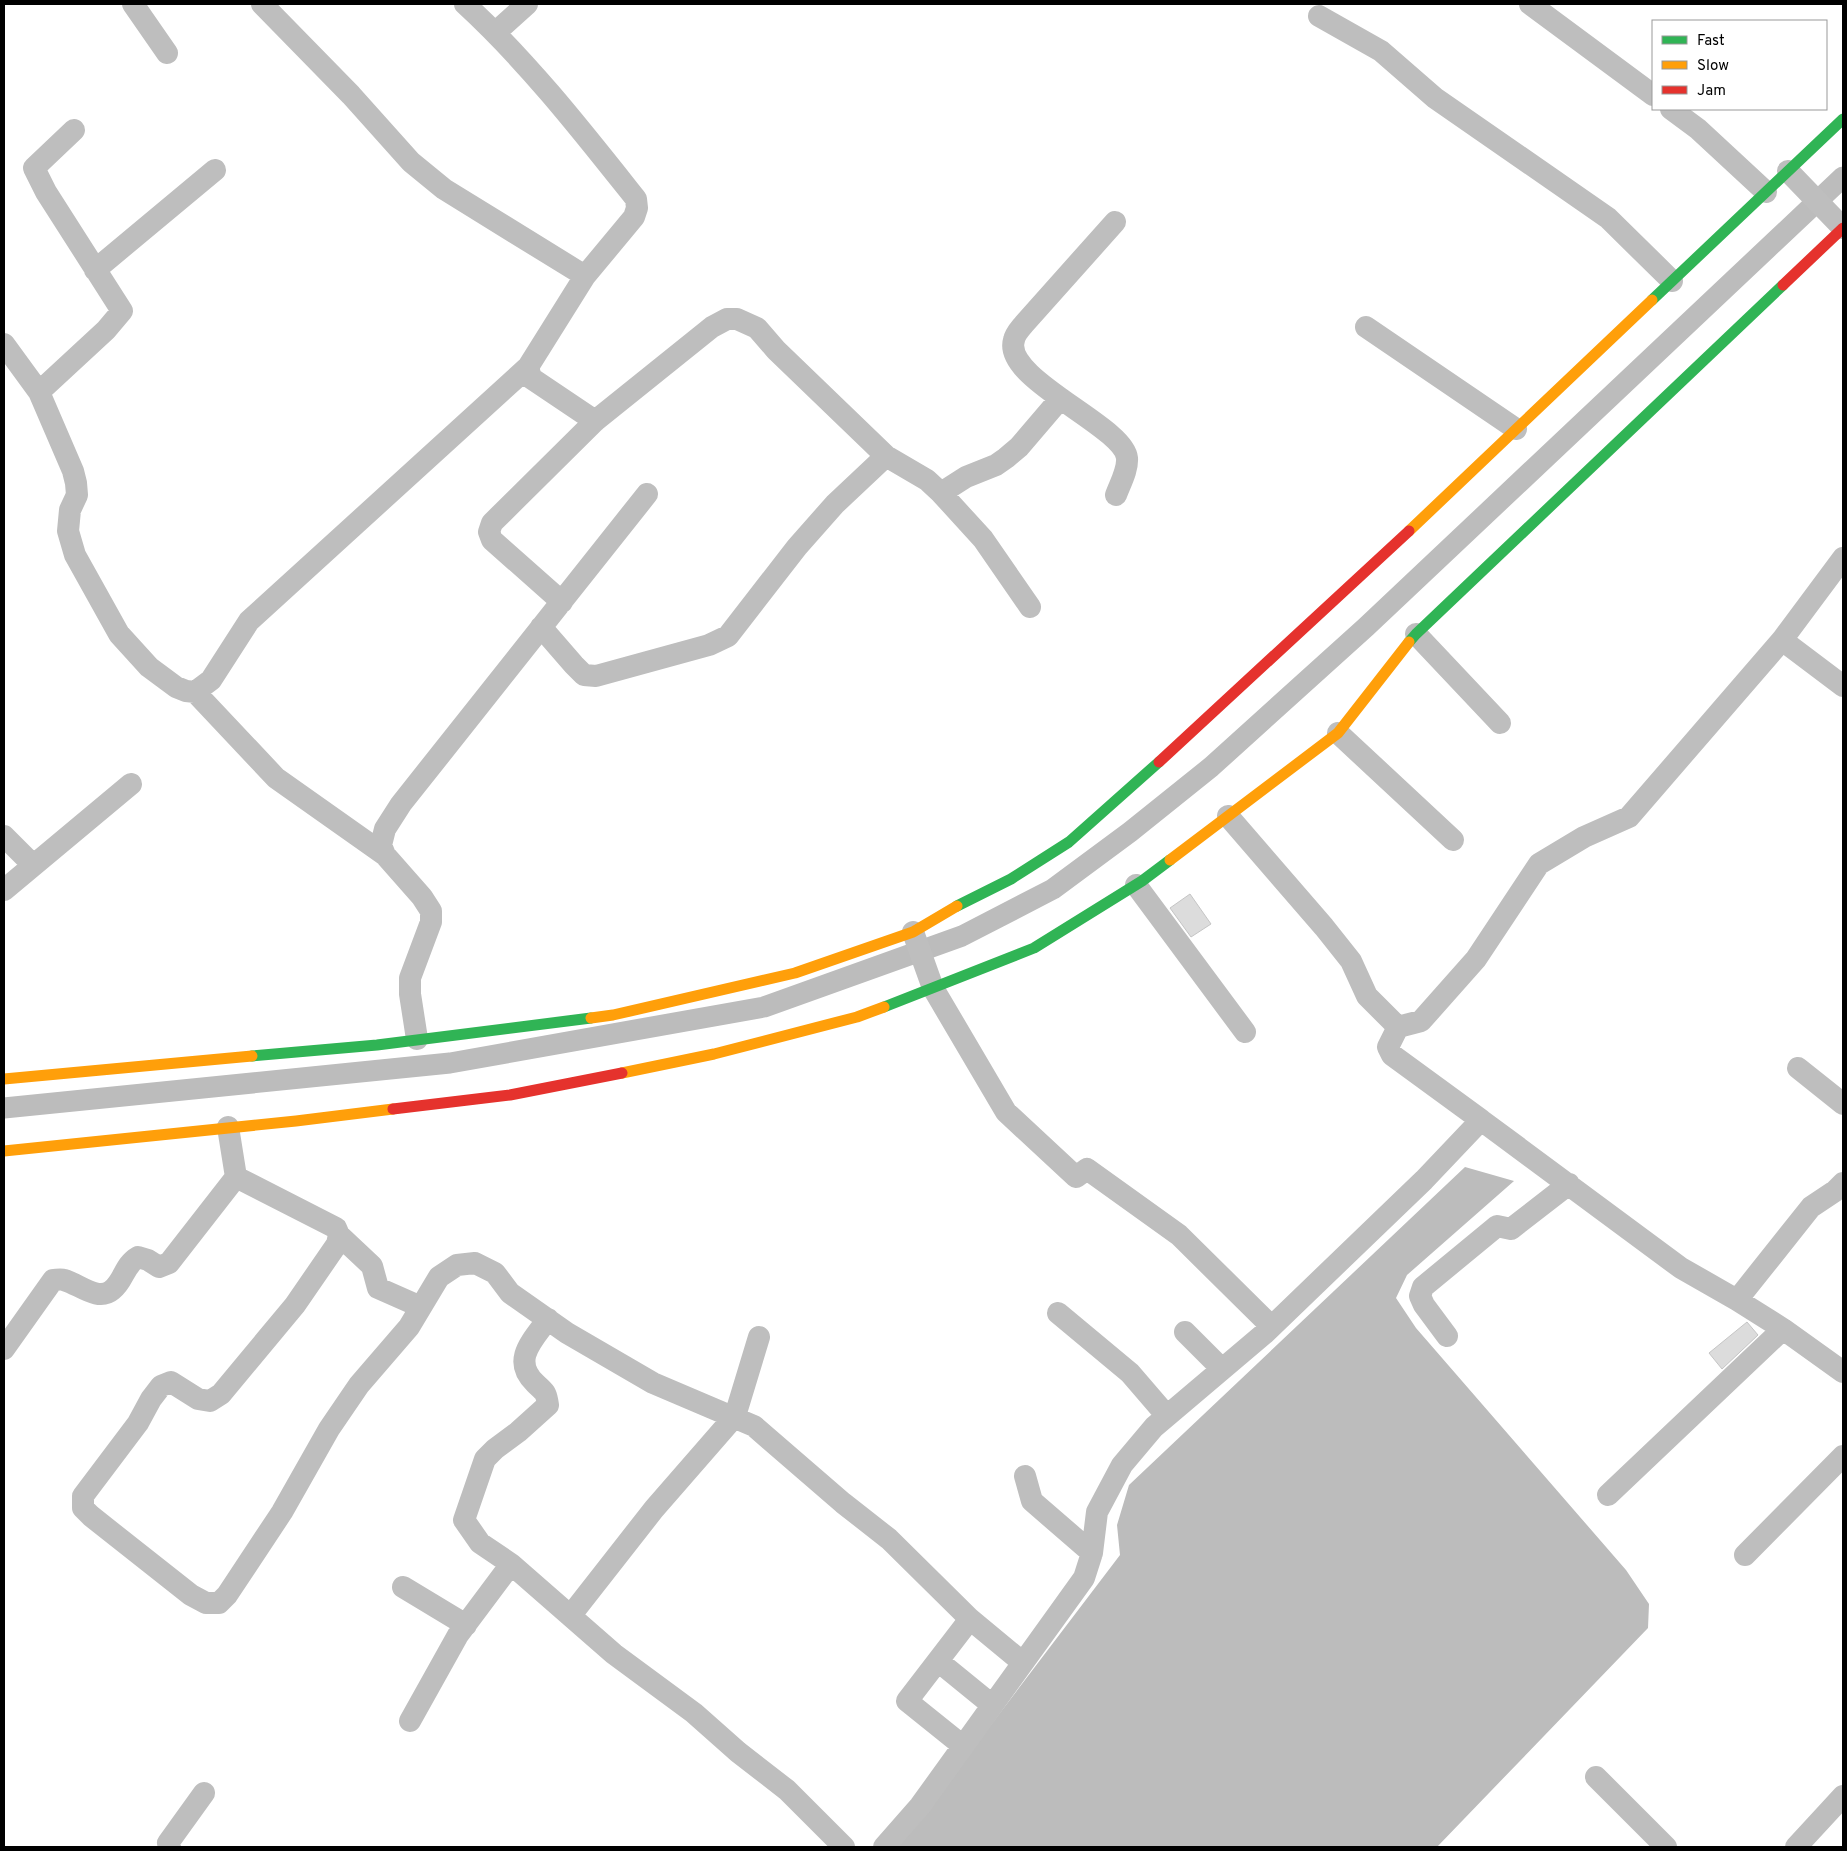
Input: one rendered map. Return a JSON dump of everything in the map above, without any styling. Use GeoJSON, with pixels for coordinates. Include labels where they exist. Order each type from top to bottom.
{"type":"FeatureCollection","features":[{"type":"Feature","properties":{"kind":"street"},"geometry":{"type":"LineString","coordinates":[[133,4],[167,53]]}},
{"type":"Feature","properties":{"kind":"street"},"geometry":{"type":"LineString","coordinates":[[262,4],[351,95],[410,162],[444,189],[585,276]]}},
{"type":"Feature","properties":{"kind":"street"},"geometry":{"type":"LineString","coordinates":[[195,692],[211,680],[249,621],[528,367],[585,276],[634,217],[637,208],[636,198],[555,99],[496,32],[464,4]]}},
{"type":"Feature","properties":{"kind":"street"},"geometry":{"type":"LineString","coordinates":[[496,32],[527,4]]}},
{"type":"Feature","properties":{"kind":"street"},"geometry":{"type":"LineString","coordinates":[[1530,4],[1652,94]]}},
{"type":"Feature","properties":{"kind":"street"},"geometry":{"type":"LineString","coordinates":[[1319,16],[1381,51],[1435,98],[1608,218],[1672,281]]}},
{"type":"Feature","properties":{"kind":"street"},"geometry":{"type":"LineString","coordinates":[[1672,110],[1698,129],[1766,192]]}},
{"type":"Feature","properties":{"kind":"street"},"geometry":{"type":"LineString","coordinates":[[4,1079],[367,1046],[613,1014],[795,973],[915,936],[961,904],[1011,879],[1069,842],[1142,778],[1366,572],[1843,119]]}},
{"type":"Feature","properties":{"kind":"street"},"geometry":{"type":"LineString","coordinates":[[39,392],[106,330],[122,311],[46,192],[34,168],[74,130]]}},
{"type":"Feature","properties":{"kind":"street"},"geometry":{"type":"LineString","coordinates":[[95,270],[215,170]]}},
{"type":"Feature","properties":{"kind":"street"},"geometry":{"type":"LineString","coordinates":[[4,1151],[228,1128],[510,1094],[613,1075],[714,1054],[857,1017],[930,980],[1034,948],[1136,885],[1338,733],[1416,634],[1840,224],[1788,171]]}},
{"type":"Feature","properties":{"kind":"street"},"geometry":{"type":"LineString","coordinates":[[1114,222],[1020,329],[1013,342],[1013,352],[1018,362],[1060,399],[1114,438],[1122,446],[1127,457],[1126,467],[1116,495]]}},
{"type":"Feature","properties":{"kind":"street"},"geometry":{"type":"LineString","coordinates":[[562,602],[492,540],[489,532],[492,522],[594,421],[712,327],[727,319],[738,319],[757,328],[776,350],[886,456],[927,480],[941,493],[983,540],[1030,607]]}},
{"type":"Feature","properties":{"kind":"street"},"geometry":{"type":"LineString","coordinates":[[1366,327],[1516,429]]}},
{"type":"Feature","properties":{"kind":"street"},"geometry":{"type":"LineString","coordinates":[[4,344],[39,392],[73,471],[77,495],[70,510],[68,531],[74,555],[119,634],[149,667],[181,689],[195,692],[276,778],[384,855],[422,897],[431,911],[431,922],[410,978],[410,994],[417,1040]]}},
{"type":"Feature","properties":{"kind":"street"},"geometry":{"type":"LineString","coordinates":[[528,367],[531,378],[594,421]]}},
{"type":"Feature","properties":{"kind":"street"},"geometry":{"type":"LineString","coordinates":[[941,493],[966,477],[996,465],[1006,458],[1019,447],[1060,399]]}},
{"type":"Feature","properties":{"kind":"street"},"geometry":{"type":"LineString","coordinates":[[542,627],[584,675],[596,676],[709,645],[728,636],[797,547],[835,504],[886,456]]}},
{"type":"Feature","properties":{"kind":"street"},"geometry":{"type":"LineString","coordinates":[[384,855],[381,844],[385,829],[401,804],[647,494]]}},
{"type":"Feature","properties":{"kind":"street"},"geometry":{"type":"LineString","coordinates":[[1843,558],[1782,640],[1629,817],[1584,837],[1539,864],[1476,959],[1420,1021],[1398,1027],[1388,1047],[1392,1055],[1681,1268],[1783,1329],[1843,1372]]}},
{"type":"Feature","properties":{"kind":"street"},"geometry":{"type":"LineString","coordinates":[[1416,634],[1500,723]]}},
{"type":"Feature","properties":{"kind":"street"},"geometry":{"type":"LineString","coordinates":[[1782,640],[1843,686]]}},
{"type":"Feature","properties":{"kind":"street"},"geometry":{"type":"LineString","coordinates":[[1338,733],[1454,840]]}},
{"type":"Feature","properties":{"kind":"street"},"geometry":{"type":"LineString","coordinates":[[4,890],[131,784]]}},
{"type":"Feature","properties":{"kind":"street"},"geometry":{"type":"LineString","coordinates":[[1228,816],[1324,926],[1351,961],[1368,996],[1398,1027]]}},
{"type":"Feature","properties":{"kind":"street"},"geometry":{"type":"LineString","coordinates":[[4,836],[34,865]]}},
{"type":"Feature","properties":{"kind":"street"},"geometry":{"type":"LineString","coordinates":[[1136,885],[1245,1032]]}},
{"type":"Feature","properties":{"kind":"street"},"geometry":{"type":"LineString","coordinates":[[915,936],[930,980],[1006,1112],[1076,1177],[1087,1169],[1179,1235],[1272,1326]]}},
{"type":"Feature","properties":{"kind":"street"},"geometry":{"type":"LineString","coordinates":[[1798,1068],[1843,1104]]}},
{"type":"Feature","properties":{"kind":"street"},"geometry":{"type":"LineString","coordinates":[[884,1847],[920,1806],[1084,1578],[1092,1554],[1097,1512],[1122,1465],[1154,1427],[1272,1326],[1424,1180],[1481,1120]]}},
{"type":"Feature","properties":{"kind":"street"},"geometry":{"type":"LineString","coordinates":[[4,1349],[53,1280],[63,1279],[98,1294],[109,1293],[118,1286],[130,1261],[138,1257],[148,1260],[159,1267],[169,1263],[236,1177],[228,1128]]}},
{"type":"Feature","properties":{"kind":"street"},"geometry":{"type":"LineString","coordinates":[[236,1177],[336,1228],[339,1235],[372,1266],[378,1288],[421,1307]]}},
{"type":"Feature","properties":{"kind":"street"},"geometry":{"type":"LineString","coordinates":[[1737,1300],[1811,1207],[1835,1191],[1843,1183]]}},
{"type":"Feature","properties":{"kind":"street"},"geometry":{"type":"LineString","coordinates":[[1447,1336],[1424,1305],[1420,1296],[1423,1287],[1496,1226],[1511,1229],[1569,1184]]}},
{"type":"Feature","properties":{"kind":"street"},"geometry":{"type":"LineString","coordinates":[[339,1235],[337,1244],[295,1304],[221,1394],[210,1401],[198,1399],[171,1382],[161,1386],[151,1399],[138,1423],[83,1496],[83,1508],[90,1516],[191,1595],[206,1603],[219,1603],[227,1595],[261,1546],[329,1429],[354,1392],[409,1327],[439,1277],[456,1265],[475,1263],[495,1273],[510,1293],[567,1332],[653,1383],[735,1416],[754,1426],[843,1503],[889,1539],[970,1619],[1022,1662]]}},
{"type":"Feature","properties":{"kind":"street"},"geometry":{"type":"LineString","coordinates":[[1058,1313],[1130,1373],[1166,1416]]}},
{"type":"Feature","properties":{"kind":"street"},"geometry":{"type":"LineString","coordinates":[[548,1319],[528,1347],[523,1361],[525,1373],[546,1393],[548,1405],[485,1459],[464,1520],[480,1543],[511,1564],[614,1654],[694,1713],[738,1752],[787,1790],[844,1847]]}},
{"type":"Feature","properties":{"kind":"street"},"geometry":{"type":"LineString","coordinates":[[1608,1495],[1783,1329]]}},
{"type":"Feature","properties":{"kind":"street"},"geometry":{"type":"LineString","coordinates":[[1185,1332],[1222,1369]]}},
{"type":"Feature","properties":{"kind":"street"},"geometry":{"type":"LineString","coordinates":[[571,1615],[654,1509],[735,1416],[759,1337]]}},
{"type":"Feature","properties":{"kind":"street"},"geometry":{"type":"LineString","coordinates":[[1745,1555],[1843,1456]]}},
{"type":"Feature","properties":{"kind":"street"},"geometry":{"type":"LineString","coordinates":[[1025,1476],[1032,1501],[1092,1554]]}},
{"type":"Feature","properties":{"kind":"street"},"geometry":{"type":"LineString","coordinates":[[410,1721],[458,1635],[511,1564]]}},
{"type":"Feature","properties":{"kind":"street"},"geometry":{"type":"LineString","coordinates":[[403,1587],[466,1625]]}},
{"type":"Feature","properties":{"kind":"street"},"geometry":{"type":"LineString","coordinates":[[963,1746],[907,1701],[970,1619]]}},
{"type":"Feature","properties":{"kind":"street"},"geometry":{"type":"LineString","coordinates":[[938,1661],[992,1704]]}},
{"type":"Feature","properties":{"kind":"street"},"geometry":{"type":"LineString","coordinates":[[1596,1777],[1666,1847]]}},
{"type":"Feature","properties":{"kind":"street"},"geometry":{"type":"LineString","coordinates":[[170,1847],[168,1843],[204,1792]]}},
{"type":"Feature","properties":{"kind":"street"},"geometry":{"type":"LineString","coordinates":[[1796,1847],[1843,1796]]}},
{"type":"Feature","properties":{"kind":"shaded area"},"geometry":{"type":"Polygon","coordinates":[[[1465,1167],[1514,1181],[1407,1275],[1396,1298],[1416,1328],[1626,1570],[1649,1604],[1648,1628],[1437,1847],[898,1847],[1120,1555],[1117,1525],[1129,1485],[1465,1167]]]}},
{"type":"Feature","properties":{"kind":"building"},"geometry":{"type":"Polygon","coordinates":[[[1190,894],[1211,924],[1191,937],[1170,908],[1190,894]]]}},
{"type":"Feature","properties":{"kind":"building"},"geometry":{"type":"Polygon","coordinates":[[[1747,1322],[1758,1335],[1722,1369],[1709,1353],[1747,1322]]]}},
{"type":"Feature","properties":{"kind":"waterway"},"geometry":{"type":"LineString","coordinates":[[4,1108],[450,1063],[764,1007],[962,936],[1053,889],[1130,832],[1211,767],[1366,627],[1843,177]]}},
{"type":"Feature","properties":{"kind":"traffic: fast"},"geometry":{"type":"LineString","coordinates":[[1652,300],[1843,119]]}},
{"type":"Feature","properties":{"kind":"traffic: fast"},"geometry":{"type":"LineString","coordinates":[[1409,642],[1783,285]]}},
{"type":"Feature","properties":{"kind":"traffic: fast"},"geometry":{"type":"LineString","coordinates":[[957,906],[1011,879],[1069,842],[1159,762]]}},
{"type":"Feature","properties":{"kind":"traffic: fast"},"geometry":{"type":"LineString","coordinates":[[884,1007],[1034,948],[1142,881],[1170,860]]}},
{"type":"Feature","properties":{"kind":"traffic: fast"},"geometry":{"type":"LineString","coordinates":[[252,1056],[377,1045],[591,1018]]}},
{"type":"Feature","properties":{"kind":"traffic: slow"},"geometry":{"type":"LineString","coordinates":[[1409,531],[1652,300]]}},
{"type":"Feature","properties":{"kind":"traffic: slow"},"geometry":{"type":"LineString","coordinates":[[1170,860],[1338,733],[1409,642]]}},
{"type":"Feature","properties":{"kind":"traffic: slow"},"geometry":{"type":"LineString","coordinates":[[591,1018],[613,1015],[795,973],[913,932],[957,906]]}},
{"type":"Feature","properties":{"kind":"traffic: slow"},"geometry":{"type":"LineString","coordinates":[[622,1073],[714,1054],[857,1017],[884,1007]]}},
{"type":"Feature","properties":{"kind":"traffic: slow"},"geometry":{"type":"LineString","coordinates":[[4,1079],[252,1056]]}},
{"type":"Feature","properties":{"kind":"traffic: slow"},"geometry":{"type":"LineString","coordinates":[[4,1151],[296,1121],[393,1109]]}},
{"type":"Feature","properties":{"kind":"traffic: jam"},"geometry":{"type":"LineString","coordinates":[[1783,285],[1843,228]]}},
{"type":"Feature","properties":{"kind":"traffic: jam"},"geometry":{"type":"LineString","coordinates":[[1159,762],[1409,531]]}},
{"type":"Feature","properties":{"kind":"traffic: jam"},"geometry":{"type":"LineString","coordinates":[[393,1109],[510,1095],[622,1073]]}}]}
